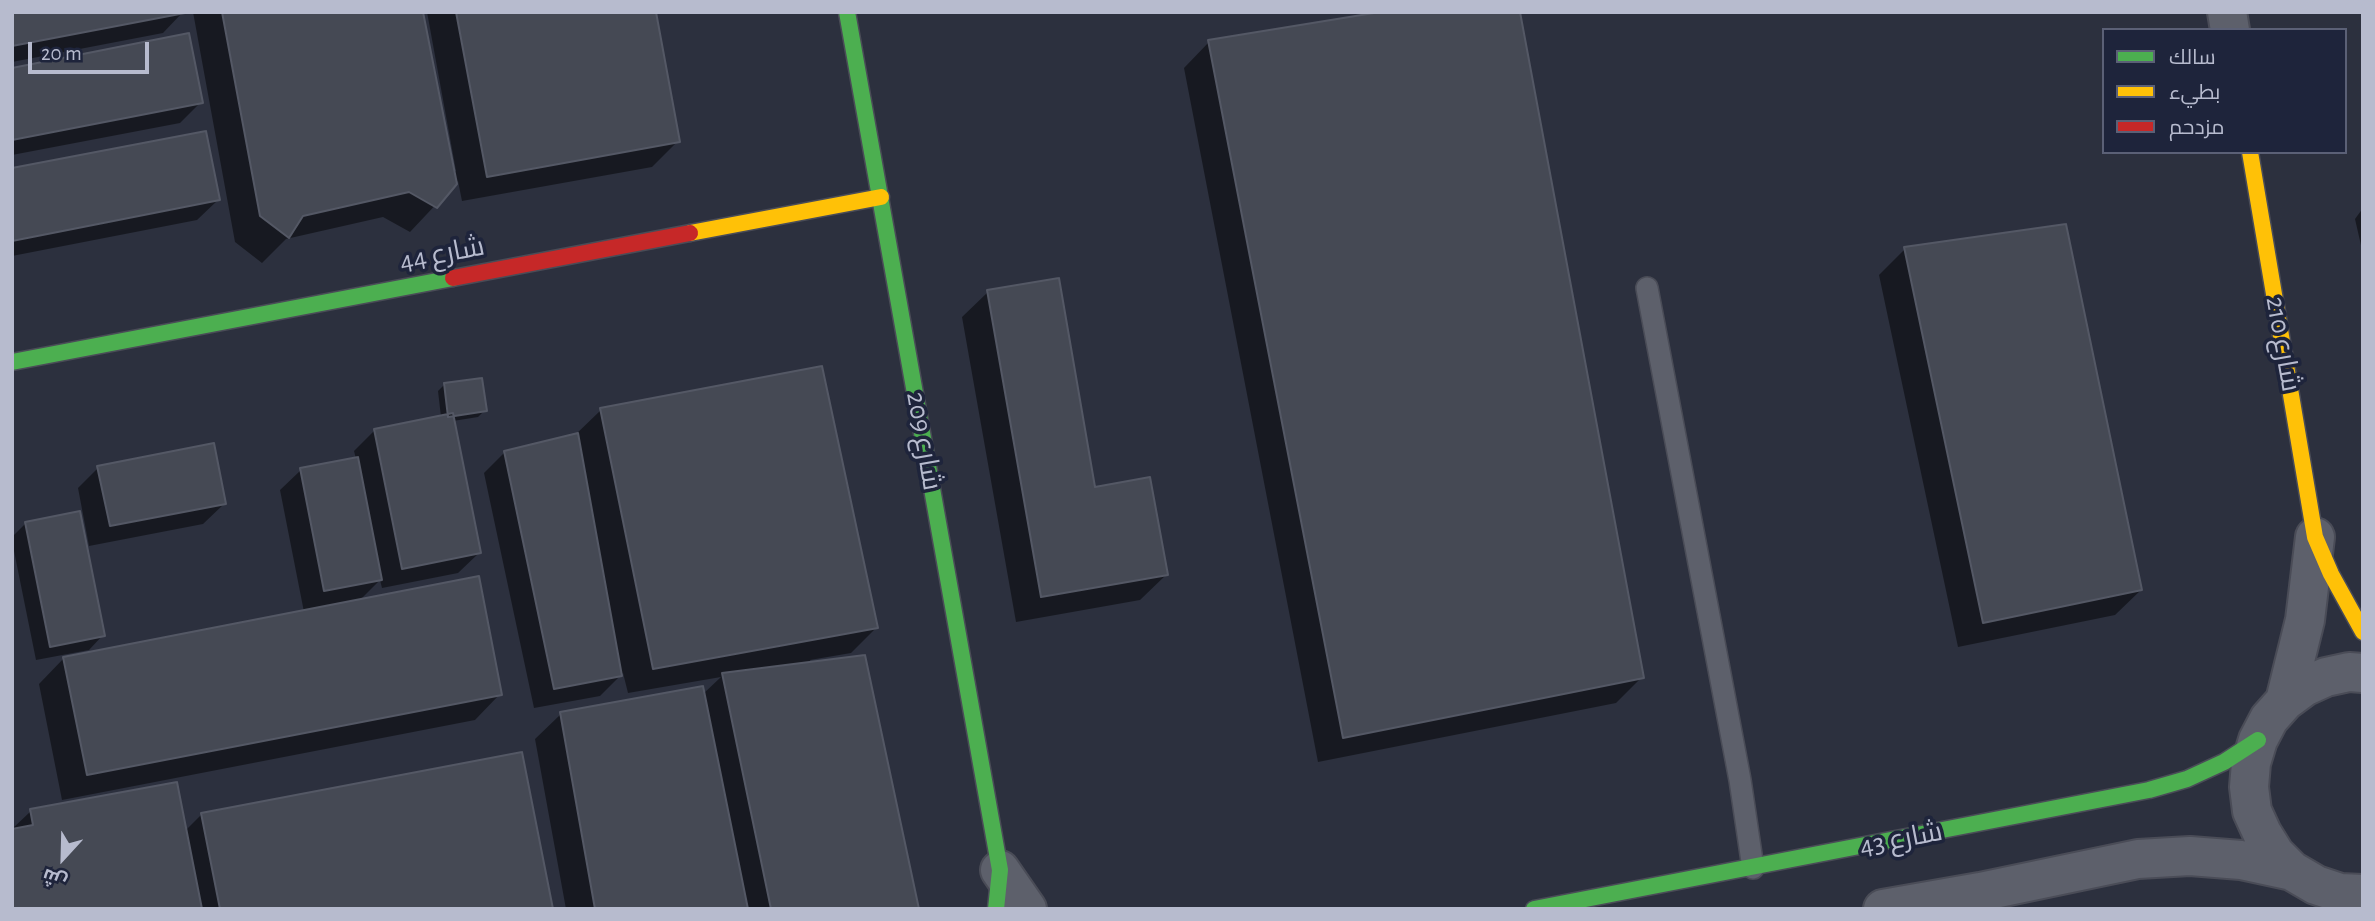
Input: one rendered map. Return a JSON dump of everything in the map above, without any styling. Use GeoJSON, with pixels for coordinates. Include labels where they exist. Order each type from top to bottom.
{"type":"FeatureCollection","features":[{"type":"Feature","properties":{"kind":"street","name":"شارع 209"},"geometry":{"type":"LineString","coordinates":[[847,12],[1000,870],[996,909]]}},
{"type":"Feature","properties":{"kind":"street","name":"شارع 210"},"geometry":{"type":"LineString","coordinates":[[2250,154],[2315,537],[2331,575],[2363,632]]}},
{"type":"Feature","properties":{"kind":"street","name":"شارع 44"},"geometry":{"type":"LineString","coordinates":[[12,362],[881,197]]}},
{"type":"Feature","properties":{"kind":"street","name":"شارع 210"},"geometry":{"type":"LineString","coordinates":[[2285,701],[2305,620],[2315,537]]}},
{"type":"Feature","properties":{"kind":"street"},"geometry":{"type":"LineString","coordinates":[[2316,888],[2275,854],[2262,833],[2252,811],[2249,787],[2251,763],[2258,740],[2269,719],[2285,701],[2304,687],[2326,677],[2349,672],[2363,673]]}},
{"type":"Feature","properties":{"kind":"street","name":"شارع 43"},"geometry":{"type":"LineString","coordinates":[[1534,909],[2149,790],[2187,779],[2224,762],[2258,740]]}},
{"type":"Feature","properties":{"kind":"street"},"geometry":{"type":"LineString","coordinates":[[1883,909],[1982,900],[2138,859],[2190,856],[2241,860],[2316,888],[2363,894]]}},
{"type":"Feature","properties":{"kind":"street","name":"شارع 209"},"geometry":{"type":"LineString","coordinates":[[1000,870],[1027,909]]}},
{"type":"Feature","properties":{"kind":"lane"},"geometry":{"type":"LineString","coordinates":[[1647,288],[1741,780],[1753,868]]}},
{"type":"Feature","properties":{"kind":"building"},"geometry":{"type":"Polygon","coordinates":[[[12,12],[185,12],[185,13],[12,46],[12,12]]]}},
{"type":"Feature","properties":{"kind":"building"},"geometry":{"type":"Polygon","coordinates":[[[222,12],[423,12],[457,184],[437,208],[409,192],[303,216],[289,238],[260,216],[222,12]]]}},
{"type":"Feature","properties":{"kind":"building"},"geometry":{"type":"Polygon","coordinates":[[[456,12],[656,12],[680,142],[487,177],[456,12]]]}},
{"type":"Feature","properties":{"kind":"building"},"geometry":{"type":"Polygon","coordinates":[[[1380,12],[1520,12],[1644,678],[1343,738],[1208,40],[1380,12]]]}},
{"type":"Feature","properties":{"kind":"building"},"geometry":{"type":"Polygon","coordinates":[[[189,33],[203,103],[12,140],[12,68],[189,33]]]}},
{"type":"Feature","properties":{"kind":"building"},"geometry":{"type":"Polygon","coordinates":[[[206,131],[220,200],[12,241],[12,168],[206,131]]]}},
{"type":"Feature","properties":{"kind":"building"},"geometry":{"type":"Polygon","coordinates":[[[2066,224],[2142,590],[1983,623],[1904,247],[2066,224]]]}},
{"type":"Feature","properties":{"kind":"building"},"geometry":{"type":"Polygon","coordinates":[[[1059,278],[1095,487],[1150,477],[1168,575],[1041,597],[987,290],[1059,278]]]}},
{"type":"Feature","properties":{"kind":"building"},"geometry":{"type":"Polygon","coordinates":[[[822,366],[878,628],[653,669],[600,408],[822,366]]]}},
{"type":"Feature","properties":{"kind":"building"},"geometry":{"type":"Polygon","coordinates":[[[482,378],[487,411],[448,417],[444,383],[482,378]]]}},
{"type":"Feature","properties":{"kind":"building"},"geometry":{"type":"Polygon","coordinates":[[[453,413],[481,553],[402,569],[374,429],[453,413]]]}},
{"type":"Feature","properties":{"kind":"building"},"geometry":{"type":"Polygon","coordinates":[[[578,433],[622,676],[554,689],[504,451],[578,433]]]}},
{"type":"Feature","properties":{"kind":"building"},"geometry":{"type":"Polygon","coordinates":[[[214,443],[226,504],[110,526],[97,466],[214,443]]]}},
{"type":"Feature","properties":{"kind":"building"},"geometry":{"type":"Polygon","coordinates":[[[358,457],[382,580],[324,591],[300,468],[358,457]]]}},
{"type":"Feature","properties":{"kind":"building"},"geometry":{"type":"Polygon","coordinates":[[[80,511],[105,636],[50,647],[25,522],[80,511]]]}},
{"type":"Feature","properties":{"kind":"building"},"geometry":{"type":"Polygon","coordinates":[[[479,576],[502,695],[87,775],[63,657],[479,576]]]}},
{"type":"Feature","properties":{"kind":"building"},"geometry":{"type":"Polygon","coordinates":[[[865,655],[919,909],[771,909],[722,673],[865,655]]]}},
{"type":"Feature","properties":{"kind":"building"},"geometry":{"type":"Polygon","coordinates":[[[703,686],[748,909],[595,909],[560,712],[703,686]]]}},
{"type":"Feature","properties":{"kind":"building"},"geometry":{"type":"Polygon","coordinates":[[[522,752],[553,909],[220,909],[201,813],[522,752]]]}},
{"type":"Feature","properties":{"kind":"building"},"geometry":{"type":"Polygon","coordinates":[[[177,782],[202,909],[12,909],[12,829],[33,825],[30,809],[177,782]]]}},
{"type":"Feature","properties":{"kind":"traffic: fast"},"geometry":{"type":"LineString","coordinates":[[847,12],[1000,870],[996,909]]}},
{"type":"Feature","properties":{"kind":"traffic: fast"},"geometry":{"type":"LineString","coordinates":[[12,362],[453,278]]}},
{"type":"Feature","properties":{"kind":"traffic: fast"},"geometry":{"type":"LineString","coordinates":[[1534,909],[2149,790],[2187,779],[2224,762],[2258,740]]}},
{"type":"Feature","properties":{"kind":"traffic: slow"},"geometry":{"type":"LineString","coordinates":[[2250,154],[2315,537],[2331,574],[2363,632]]}},
{"type":"Feature","properties":{"kind":"traffic: slow"},"geometry":{"type":"LineString","coordinates":[[690,233],[881,197]]}},
{"type":"Feature","properties":{"kind":"traffic: jam"},"geometry":{"type":"LineString","coordinates":[[453,278],[690,233]]}}]}
